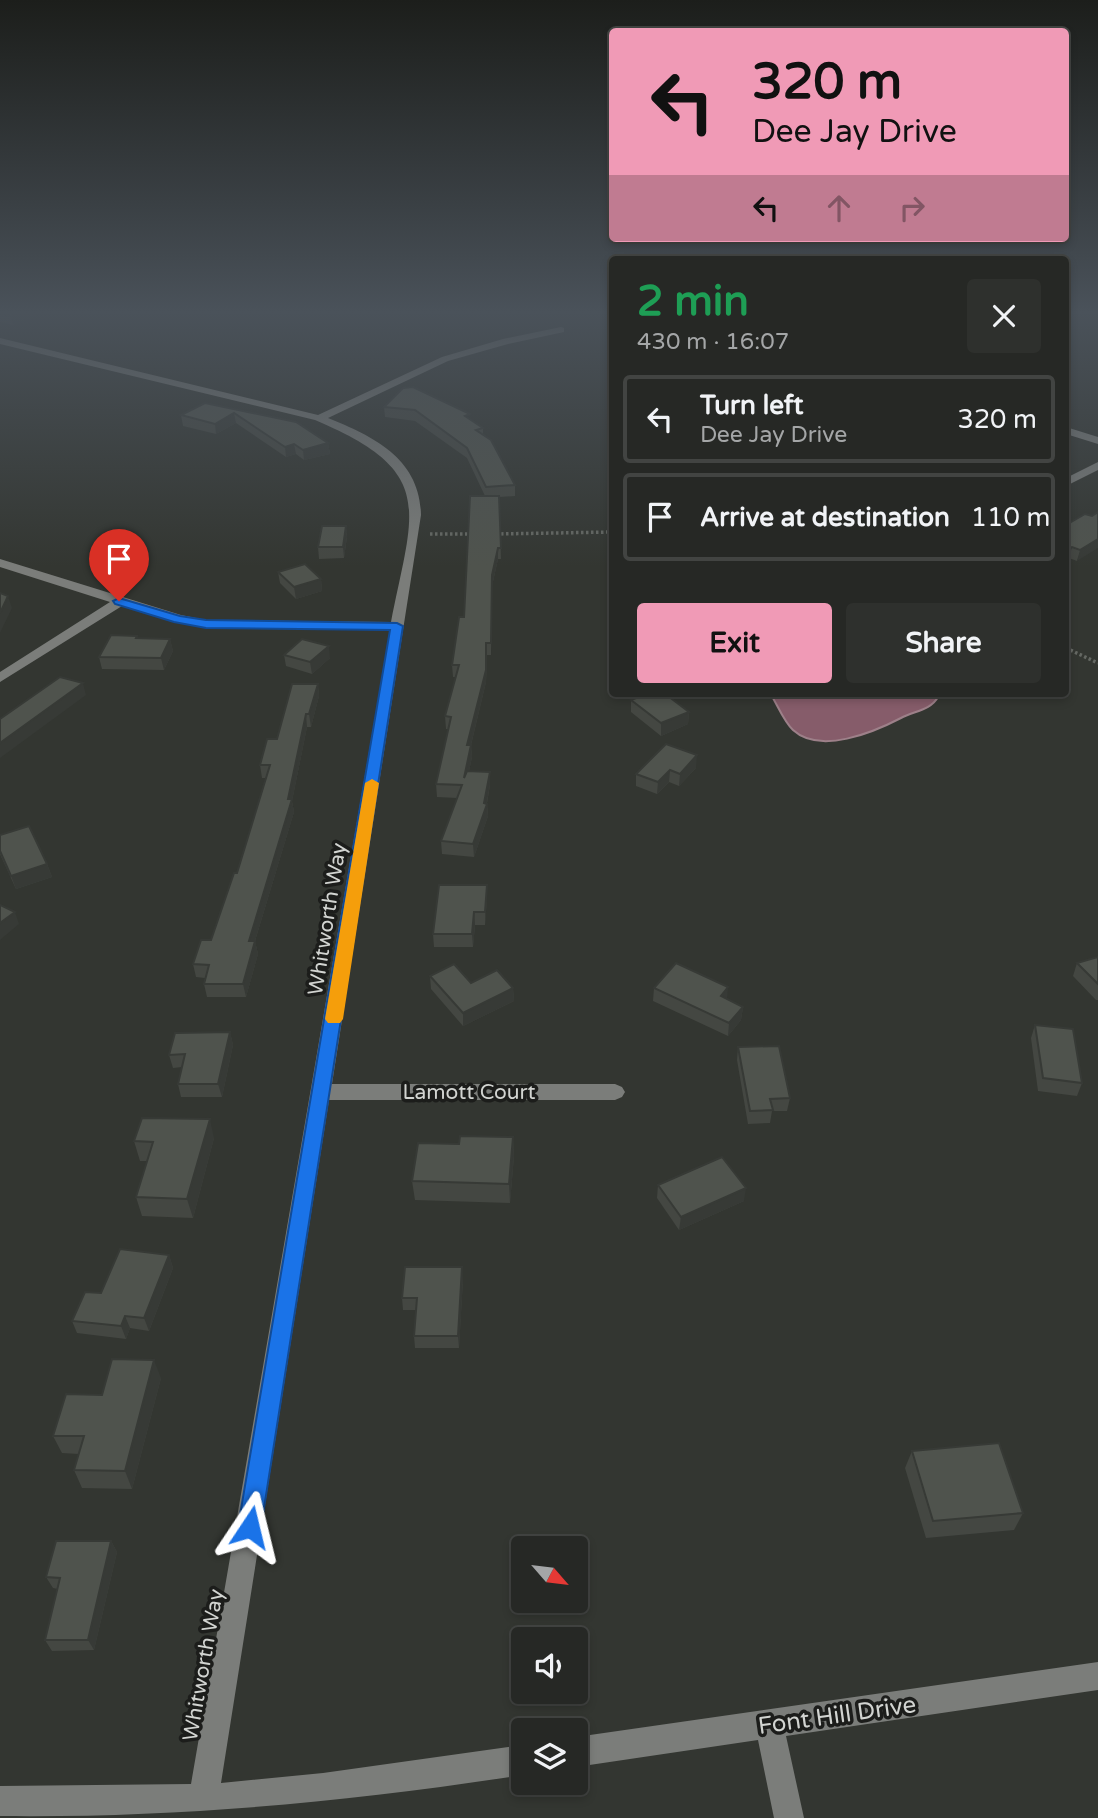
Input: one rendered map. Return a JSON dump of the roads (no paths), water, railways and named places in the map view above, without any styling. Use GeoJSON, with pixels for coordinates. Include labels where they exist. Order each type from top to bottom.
{"type":"FeatureCollection","features":[{"type":"Feature","properties":{"kind":"street","name":"Whitworth Way"},"geometry":{"type":"LineString","coordinates":[[204,1798],[322,1092],[415,510],[412,488],[402,471],[369,441],[319,418],[235,398]]}},
{"type":"Feature","properties":{"kind":"street"},"geometry":{"type":"LineString","coordinates":[[319,418],[362,398]]}},
{"type":"Feature","properties":{"kind":"street"},"geometry":{"type":"LineString","coordinates":[[1069,431],[1098,441]]}},
{"type":"Feature","properties":{"kind":"street"},"geometry":{"type":"LineString","coordinates":[[1069,481],[1098,465]]}},
{"type":"Feature","properties":{"kind":"street"},"geometry":{"type":"LineString","coordinates":[[0,563],[178,619],[206,624],[397,626]]}},
{"type":"Feature","properties":{"kind":"street"},"geometry":{"type":"LineString","coordinates":[[0,678],[119,601]]}},
{"type":"Feature","properties":{"kind":"street","name":"Lamott Court"},"geometry":{"type":"LineString","coordinates":[[322,1092],[615,1092]]}},
{"type":"Feature","properties":{"kind":"street","name":"Font Hill Drive"},"geometry":{"type":"LineString","coordinates":[[588,1750],[1098,1676]]}},
{"type":"Feature","properties":{"kind":"street"},"geometry":{"type":"LineString","coordinates":[[769,1725],[789,1818]]}},
{"type":"Feature","properties":{"kind":"street"},"geometry":{"type":"LineString","coordinates":[[0,1801],[85,1803],[204,1798],[357,1783],[511,1762]]}}]}
